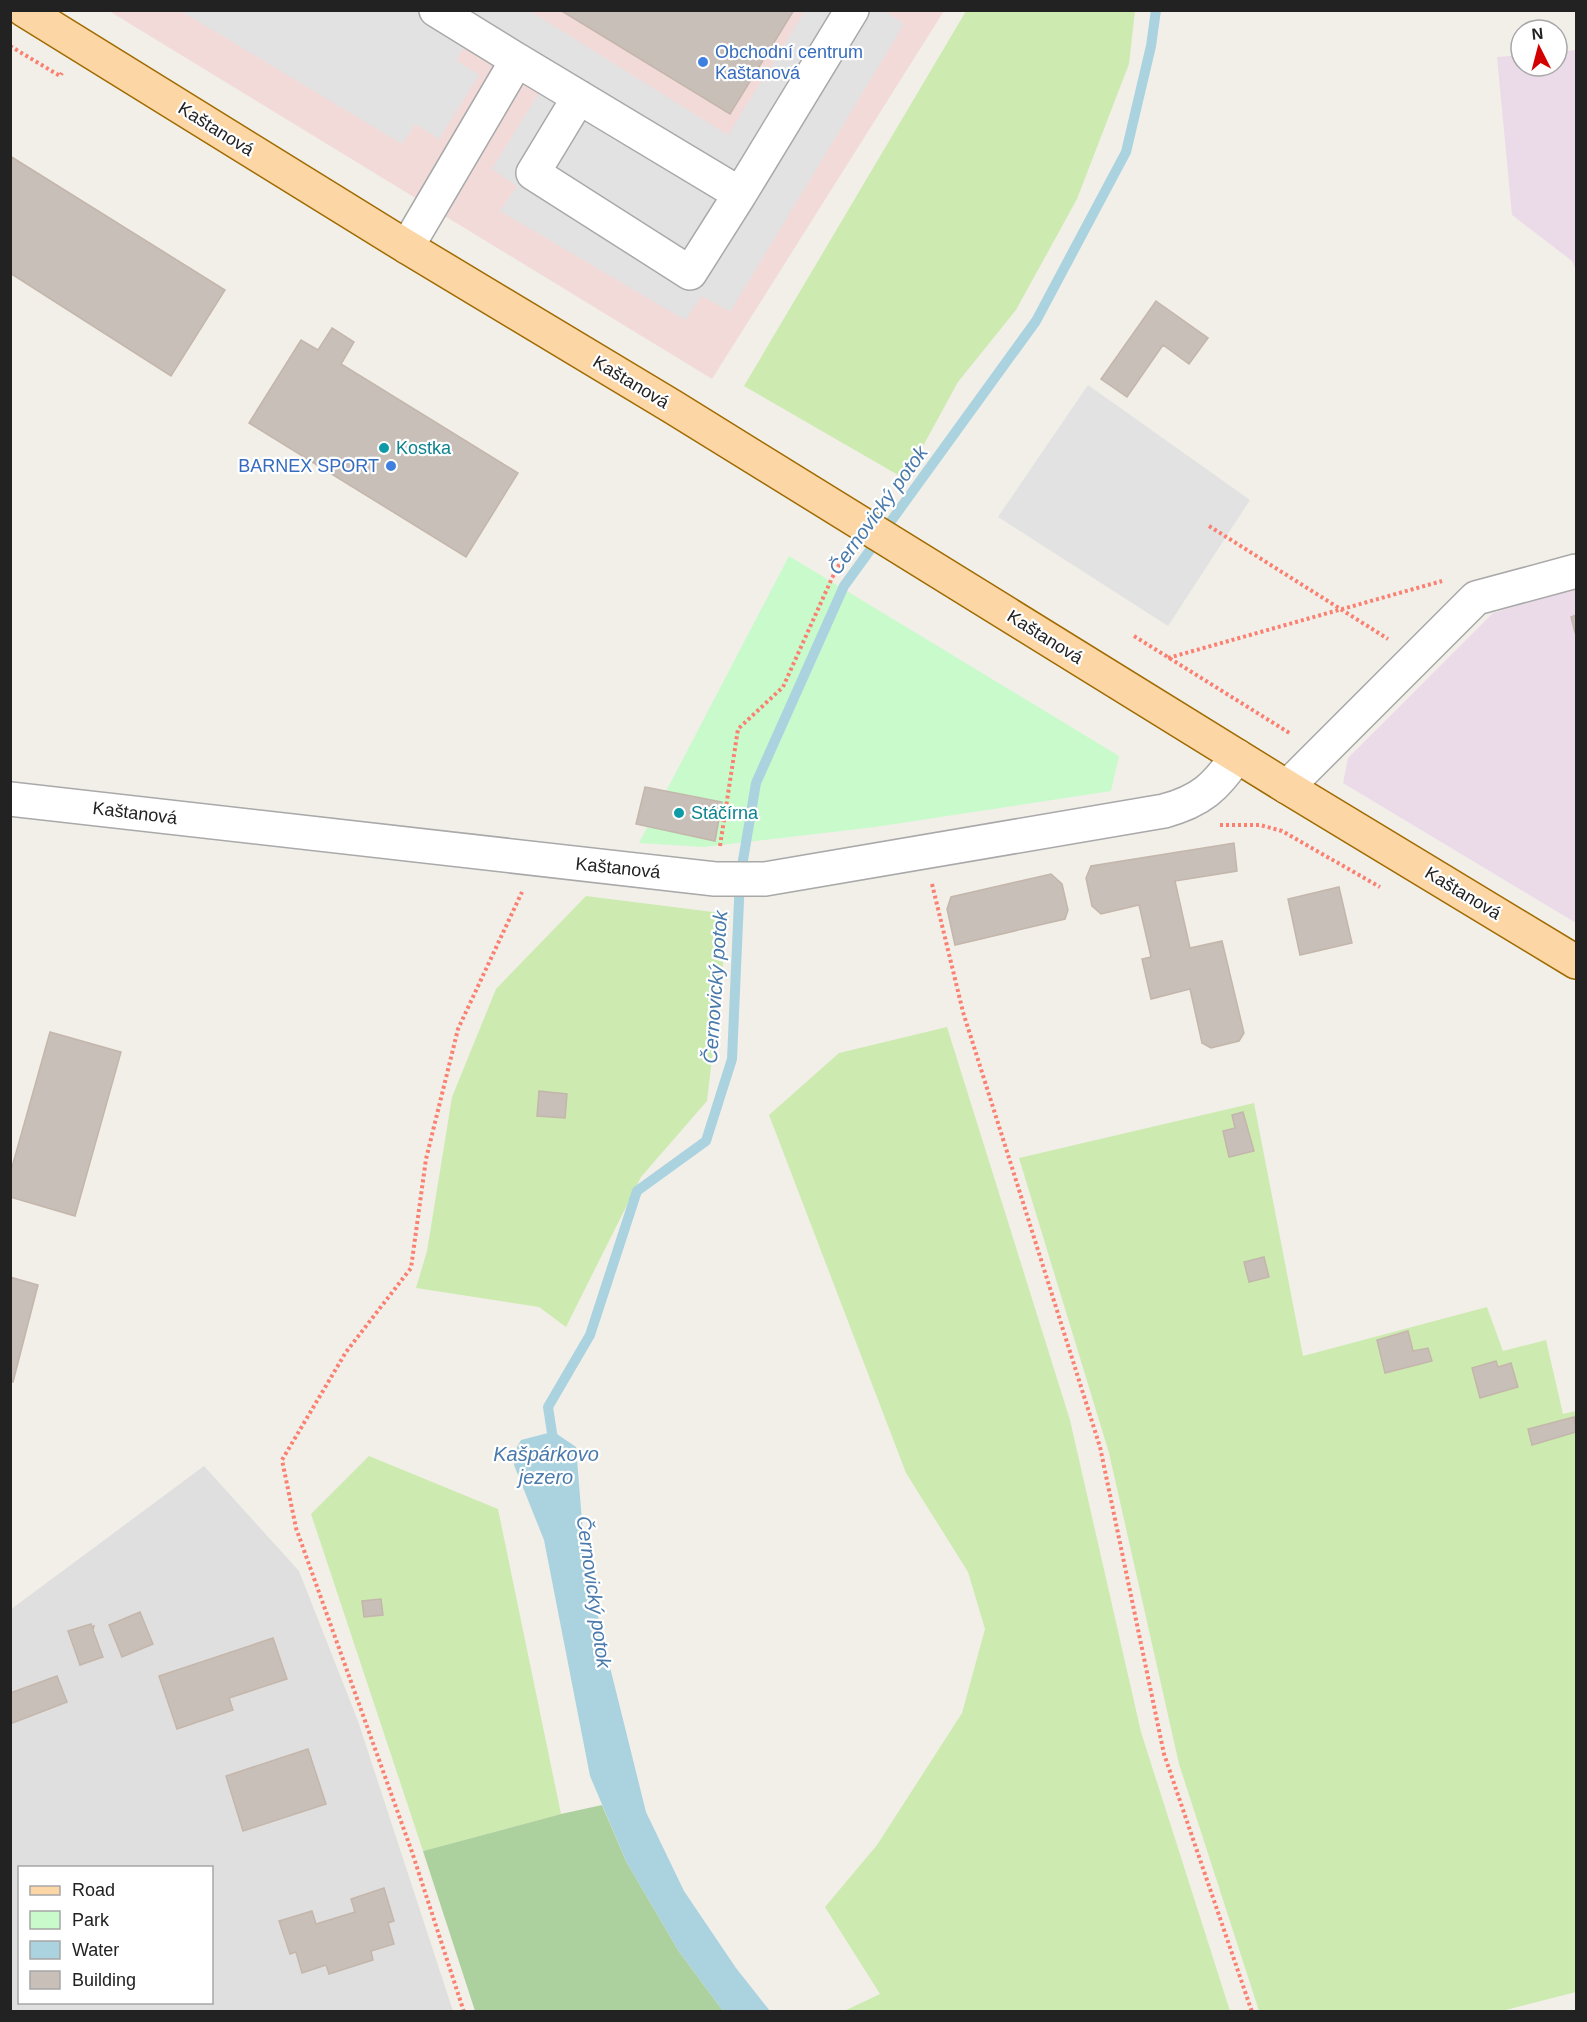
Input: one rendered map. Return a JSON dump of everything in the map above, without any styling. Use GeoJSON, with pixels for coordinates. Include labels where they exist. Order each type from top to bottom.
{"type":"FeatureCollection","features":[{"type":"Feature","properties":{"kind":"main road","name":"Kaštanová"},"geometry":{"type":"LineString","coordinates":[[24,10],[406,247],[674,407],[1287,787],[1576,962]]}},
{"type":"Feature","properties":{"kind":"street"},"geometry":{"type":"LineString","coordinates":[[436,10],[740,194]]}},
{"type":"Feature","properties":{"kind":"street"},"geometry":{"type":"LineString","coordinates":[[579,97],[533,173],[690,273],[852,10]]}},
{"type":"Feature","properties":{"kind":"street"},"geometry":{"type":"LineString","coordinates":[[406,247],[517,60]]}},
{"type":"Feature","properties":{"kind":"street"},"geometry":{"type":"LineString","coordinates":[[1287,787],[1476,598],[1576,571]]}},
{"type":"Feature","properties":{"kind":"street","name":"Kaštanová"},"geometry":{"type":"LineString","coordinates":[[10,800],[715,879],[765,879],[1138,817],[1183,806],[1212,788],[1237,756]]}},
{"type":"Feature","properties":{"kind":"path"},"geometry":{"type":"LineString","coordinates":[[715,879],[738,729],[783,687],[832,578],[862,524]]}},
{"type":"Feature","properties":{"kind":"path"},"geometry":{"type":"LineString","coordinates":[[1209,526],[1416,658]]}},
{"type":"Feature","properties":{"kind":"path"},"geometry":{"type":"LineString","coordinates":[[1168,658],[1447,580]]}},
{"type":"Feature","properties":{"kind":"path"},"geometry":{"type":"LineString","coordinates":[[1134,636],[1321,753]]}},
{"type":"Feature","properties":{"kind":"path"},"geometry":{"type":"LineString","coordinates":[[1218,825],[1260,825],[1282,831],[1384,889]]}},
{"type":"Feature","properties":{"kind":"path"},"geometry":{"type":"LineString","coordinates":[[927,851],[930,875],[963,1012],[1100,1446],[1164,1754],[1252,2012]]}},
{"type":"Feature","properties":{"kind":"path"},"geometry":{"type":"LineString","coordinates":[[464,2012],[412,1852],[296,1528],[282,1460],[346,1352],[411,1268],[426,1160],[458,1029],[537,859]]}},
{"type":"Feature","properties":{"kind":"shaded area"},"geometry":{"type":"Polygon","coordinates":[[[109,11],[944,11],[712,379],[109,11]]]}},
{"type":"Feature","properties":{"kind":"shaded area"},"geometry":{"type":"Polygon","coordinates":[[[181,11],[530,11],[728,135],[805,11],[885,11],[904,24],[730,312],[702,296],[685,320],[500,211],[517,186],[492,169],[556,65],[481,20],[456,60],[479,75],[439,139],[415,124],[402,144],[181,11]]]}},
{"type":"Feature","properties":{"kind":"shaded area"},"geometry":{"type":"Polygon","coordinates":[[[1576,50],[1576,270],[1572,261],[1512,215],[1497,57],[1509,56],[1509,78],[1569,78],[1569,51],[1576,50]]]}},
{"type":"Feature","properties":{"kind":"shaded area"},"geometry":{"type":"Polygon","coordinates":[[[1088,385],[1250,500],[1168,626],[998,517],[1088,385]]]}},
{"type":"Feature","properties":{"kind":"shaded area"},"geometry":{"type":"Polygon","coordinates":[[[1576,588],[1576,923],[1343,783],[1348,758],[1493,613],[1576,588]]]}},
{"type":"Feature","properties":{"kind":"shaded area"},"geometry":{"type":"Polygon","coordinates":[[[204,1466],[299,1571],[358,1721],[453,2011],[11,2011],[10,1610],[204,1466]]]}},
{"type":"Feature","properties":{"kind":"green space"},"geometry":{"type":"Polygon","coordinates":[[[966,11],[1135,11],[1129,64],[1077,199],[1016,310],[958,382],[905,479],[744,386],[966,11]]]}},
{"type":"Feature","properties":{"kind":"green space"},"geometry":{"type":"Polygon","coordinates":[[[789,556],[1119,756],[1111,791],[875,827],[704,847],[639,843],[789,556]]]}},
{"type":"Feature","properties":{"kind":"green space"},"geometry":{"type":"Polygon","coordinates":[[[586,896],[729,914],[707,1101],[641,1177],[566,1327],[539,1307],[416,1288],[427,1251],[452,1097],[496,989],[586,896]]]}},
{"type":"Feature","properties":{"kind":"green space"},"geometry":{"type":"Polygon","coordinates":[[[947,1027],[1070,1420],[1141,1732],[1230,2011],[844,2011],[880,1994],[825,1907],[877,1845],[962,1713],[985,1629],[968,1572],[906,1473],[769,1115],[839,1053],[947,1027]]]}},
{"type":"Feature","properties":{"kind":"green space"},"geometry":{"type":"Polygon","coordinates":[[[1254,1103],[1303,1356],[1487,1307],[1503,1351],[1546,1340],[1563,1414],[1576,1411],[1576,1992],[1502,2011],[1259,2011],[1179,1764],[1109,1453],[1019,1158],[1254,1103]]]}},
{"type":"Feature","properties":{"kind":"green space"},"geometry":{"type":"Polygon","coordinates":[[[369,1456],[498,1509],[561,1814],[423,1851],[311,1514],[369,1456]]]}},
{"type":"Feature","properties":{"kind":"green space"},"geometry":{"type":"Polygon","coordinates":[[[602,1805],[626,1861],[678,1950],[723,2011],[475,2011],[423,1851],[602,1805]]]}},
{"type":"Feature","properties":{"kind":"water","name":"Kašpárkovo jezero"},"geometry":{"type":"Polygon","coordinates":[[[548,1433],[557,1434],[576,1447],[585,1558],[646,1812],[684,1891],[736,1968],[770,2011],[723,2011],[678,1950],[626,1861],[590,1776],[544,1540],[514,1465],[517,1447],[521,1440],[548,1433]]]}},
{"type":"Feature","properties":{"kind":"building","name":"Obchodní centrum Kaštanová"},"geometry":{"type":"Polygon","coordinates":[[[560,10],[794,10],[730,114],[560,10]]]}},
{"type":"Feature","properties":{"kind":"building"},"geometry":{"type":"Polygon","coordinates":[[[10,156],[225,290],[171,376],[10,273],[10,156]]]}},
{"type":"Feature","properties":{"kind":"building"},"geometry":{"type":"Polygon","coordinates":[[[1156,301],[1208,338],[1189,364],[1163,345],[1127,397],[1101,379],[1156,301]]]}},
{"type":"Feature","properties":{"kind":"building","name":"Kostka"},"geometry":{"type":"Polygon","coordinates":[[[332,328],[354,342],[341,364],[518,473],[466,557],[249,423],[301,340],[318,350],[332,328]]]}},
{"type":"Feature","properties":{"kind":"building"},"geometry":{"type":"Polygon","coordinates":[[[1576,615],[1576,636],[1571,617],[1576,615]]]}},
{"type":"Feature","properties":{"kind":"building","name":"Stáčírna"},"geometry":{"type":"Polygon","coordinates":[[[645,787],[722,802],[715,841],[636,824],[645,787]]]}},
{"type":"Feature","properties":{"kind":"building"},"geometry":{"type":"Polygon","coordinates":[[[1234,843],[1237,871],[1175,881],[1190,948],[1222,941],[1244,1033],[1239,1041],[1211,1048],[1202,1043],[1190,989],[1151,999],[1142,959],[1151,957],[1139,905],[1101,914],[1092,906],[1086,878],[1091,866],[1234,843]]]}},
{"type":"Feature","properties":{"kind":"building"},"geometry":{"type":"Polygon","coordinates":[[[1051,874],[1062,884],[1068,910],[1065,919],[955,945],[947,909],[951,897],[1051,874]]]}},
{"type":"Feature","properties":{"kind":"building"},"geometry":{"type":"Polygon","coordinates":[[[1339,887],[1352,943],[1300,955],[1288,899],[1339,887]]]}},
{"type":"Feature","properties":{"kind":"building"},"geometry":{"type":"Polygon","coordinates":[[[50,1032],[121,1052],[75,1216],[10,1197],[10,1174],[50,1032]]]}},
{"type":"Feature","properties":{"kind":"building"},"geometry":{"type":"Polygon","coordinates":[[[539,1091],[567,1094],[565,1118],[537,1116],[539,1091]]]}},
{"type":"Feature","properties":{"kind":"building"},"geometry":{"type":"Polygon","coordinates":[[[1243,1112],[1254,1151],[1229,1157],[1223,1131],[1235,1128],[1232,1115],[1243,1112]]]}},
{"type":"Feature","properties":{"kind":"building"},"geometry":{"type":"Polygon","coordinates":[[[1264,1257],[1269,1277],[1249,1282],[1244,1262],[1264,1257]]]}},
{"type":"Feature","properties":{"kind":"building"},"geometry":{"type":"Polygon","coordinates":[[[10,1277],[38,1285],[13,1382],[10,1381],[10,1277]]]}},
{"type":"Feature","properties":{"kind":"building"},"geometry":{"type":"Polygon","coordinates":[[[1408,1331],[1413,1351],[1428,1348],[1432,1361],[1385,1373],[1377,1340],[1408,1331]]]}},
{"type":"Feature","properties":{"kind":"building"},"geometry":{"type":"Polygon","coordinates":[[[1496,1361],[1498,1367],[1511,1363],[1518,1387],[1480,1398],[1472,1368],[1496,1361]]]}},
{"type":"Feature","properties":{"kind":"building"},"geometry":{"type":"Polygon","coordinates":[[[1574,1417],[1576,1432],[1532,1445],[1528,1429],[1574,1417]]]}},
{"type":"Feature","properties":{"kind":"building"},"geometry":{"type":"Polygon","coordinates":[[[381,1599],[383,1615],[364,1617],[362,1601],[381,1599]]]}},
{"type":"Feature","properties":{"kind":"building"},"geometry":{"type":"Polygon","coordinates":[[[140,1612],[153,1644],[122,1657],[109,1625],[140,1612]]]}},
{"type":"Feature","properties":{"kind":"building"},"geometry":{"type":"Polygon","coordinates":[[[91,1624],[92,1627],[94,1626],[93,1630],[103,1657],[80,1665],[68,1631],[91,1624]]]}},
{"type":"Feature","properties":{"kind":"building"},"geometry":{"type":"Polygon","coordinates":[[[273,1638],[287,1679],[229,1698],[233,1710],[177,1729],[159,1676],[273,1638]]]}},
{"type":"Feature","properties":{"kind":"building"},"geometry":{"type":"Polygon","coordinates":[[[57,1676],[67,1702],[10,1724],[10,1693],[57,1676]]]}},
{"type":"Feature","properties":{"kind":"building"},"geometry":{"type":"Polygon","coordinates":[[[308,1749],[326,1804],[243,1831],[226,1776],[308,1749]]]}},
{"type":"Feature","properties":{"kind":"building"},"geometry":{"type":"Polygon","coordinates":[[[384,1888],[394,1921],[388,1923],[394,1944],[371,1951],[373,1960],[329,1974],[326,1965],[302,1973],[296,1952],[290,1954],[279,1921],[312,1911],[316,1924],[355,1912],[351,1899],[384,1888]]]}},
{"type":"Feature","properties":{"kind":"waterway","name":"Černovický potok"},"geometry":{"type":"LineString","coordinates":[[554,1446],[548,1407],[590,1335],[637,1191],[706,1141],[732,1059],[740,878],[756,783],[844,586],[1036,321],[1126,152],[1151,46],[1156,10]]}},
{"type":"Feature","properties":{"kind":"place","name":"Obchodní centrum Kaštanová"},"geometry":{"type":"Point","coordinates":[703,62]}},
{"type":"Feature","properties":{"kind":"place","name":"Kostka"},"geometry":{"type":"Point","coordinates":[384,448]}},
{"type":"Feature","properties":{"kind":"place","name":"BARNEX SPORT"},"geometry":{"type":"Point","coordinates":[391,466]}},
{"type":"Feature","properties":{"kind":"place","name":"Stáčírna"},"geometry":{"type":"Point","coordinates":[679,813]}}]}
